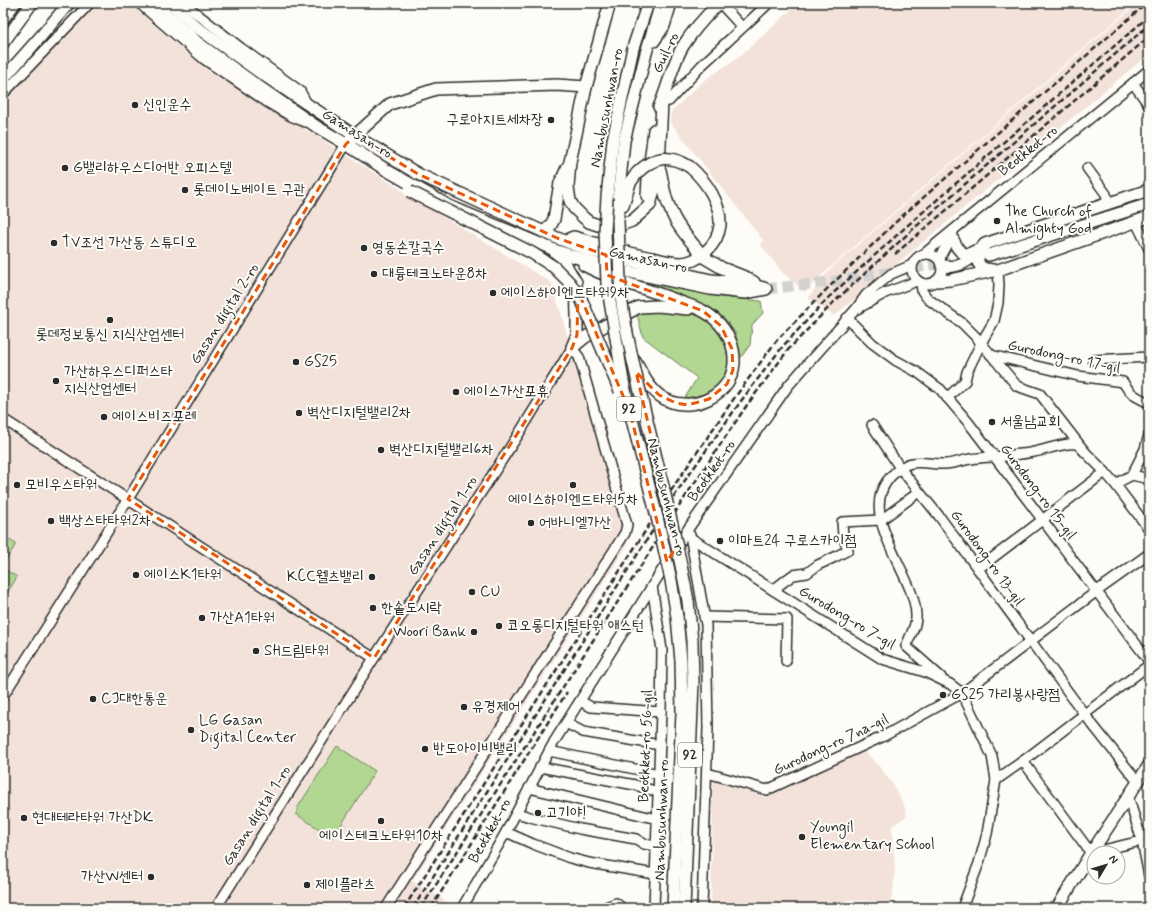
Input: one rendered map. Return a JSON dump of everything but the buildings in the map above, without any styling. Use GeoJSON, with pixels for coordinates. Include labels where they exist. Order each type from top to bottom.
{"type":"FeatureCollection","features":[{"type":"Feature","properties":{"kind":"main road"},"geometry":{"type":"LineString","coordinates":[[3,19],[15,3]]}},
{"type":"Feature","properties":{"kind":"main road"},"geometry":{"type":"LineString","coordinates":[[3,43],[32,3]]}},
{"type":"Feature","properties":{"kind":"main road"},"geometry":{"type":"LineString","coordinates":[[3,79],[69,3]]}},
{"type":"Feature","properties":{"kind":"main road","name":"Gamasan-ro"},"geometry":{"type":"LineString","coordinates":[[154,3],[198,43],[317,127],[388,171],[449,206],[552,249],[597,264],[631,273],[710,289],[745,293],[766,289]]}},
{"type":"Feature","properties":{"kind":"main road","name":"Gamasan-ro"},"geometry":{"type":"LineString","coordinates":[[170,3],[195,26],[262,74],[355,136],[418,174],[557,238],[591,251],[711,280],[744,283],[766,289]]}},
{"type":"Feature","properties":{"kind":"main road"},"geometry":{"type":"LineString","coordinates":[[610,3],[586,87],[570,162],[568,187],[570,201],[578,212],[590,222],[598,225],[618,226],[632,221],[644,208],[650,204],[659,166],[662,102]]}},
{"type":"Feature","properties":{"kind":"main road","name":"Nambusunhwan-ro"},"geometry":{"type":"LineString","coordinates":[[648,3],[633,48],[613,140],[605,231],[607,283],[623,381],[657,517],[671,580],[677,617],[681,661],[682,713],[673,908]]}},
{"type":"Feature","properties":{"kind":"main road","name":"Nambusunhwan-ro"},"geometry":{"type":"LineString","coordinates":[[661,3],[646,53],[624,140],[621,201],[618,220],[619,265],[622,297],[631,353],[680,558],[688,601],[692,641],[693,682],[684,908]]}},
{"type":"Feature","properties":{"kind":"main road"},"geometry":{"type":"LineString","coordinates":[[646,53],[664,26],[671,3]]}},
{"type":"Feature","properties":{"kind":"main road","name":"Guil-ro"},"geometry":{"type":"LineString","coordinates":[[644,208],[648,190],[648,178],[657,114],[672,72],[683,47],[703,20],[719,3]]}},
{"type":"Feature","properties":{"kind":"main road","name":"Gamasan-ro"},"geometry":{"type":"LineString","coordinates":[[355,136],[390,104],[436,89],[557,85],[586,87]]}},
{"type":"Feature","properties":{"kind":"main road"},"geometry":{"type":"LineString","coordinates":[[346,144],[355,136]]}},
{"type":"Feature","properties":{"kind":"main road"},"geometry":{"type":"LineString","coordinates":[[557,238],[574,237],[644,257],[675,263],[688,262],[697,258],[707,251],[716,239],[720,226],[720,218],[716,203],[708,188],[699,176],[690,167],[677,161],[663,158],[650,162],[637,173],[621,201]]}},
{"type":"Feature","properties":{"kind":"main road"},"geometry":{"type":"LineString","coordinates":[[544,232],[551,225],[554,219],[560,183],[570,162]]}},
{"type":"Feature","properties":{"kind":"main road"},"geometry":{"type":"LineString","coordinates":[[659,166],[668,206],[680,228],[702,254],[722,268],[745,277],[766,289]]}},
{"type":"Feature","properties":{"kind":"main road"},"geometry":{"type":"LineString","coordinates":[[388,171],[409,191],[532,253],[554,267],[570,283],[582,301],[630,412]]}},
{"type":"Feature","properties":{"kind":"main road"},"geometry":{"type":"LineString","coordinates":[[941,264],[953,266],[962,263],[985,249],[1149,190]]}},
{"type":"Feature","properties":{"kind":"main road"},"geometry":{"type":"LineString","coordinates":[[954,231],[954,243],[963,254],[969,254],[1149,204]]}},
{"type":"Feature","properties":{"kind":"main road"},"geometry":{"type":"LineString","coordinates":[[937,281],[951,280],[996,270],[1149,217]]}},
{"type":"Feature","properties":{"kind":"main road"},"geometry":{"type":"LineString","coordinates":[[552,249],[596,272],[665,295],[703,310],[721,326],[730,340],[734,358],[733,370],[731,378],[721,390],[703,402],[688,405],[676,403],[662,397],[652,388],[644,377],[631,353]]}},
{"type":"Feature","properties":{"kind":"main road"},"geometry":{"type":"LineString","coordinates":[[552,249],[561,257],[576,282],[577,335],[572,348]]}},
{"type":"Feature","properties":{"kind":"main road"},"geometry":{"type":"LineString","coordinates":[[985,249],[979,254],[978,259],[980,266],[984,270],[996,270]]}},
{"type":"Feature","properties":{"kind":"main road"},"geometry":{"type":"LineString","coordinates":[[572,348],[584,338],[639,307],[670,306],[703,310]]}},
{"type":"Feature","properties":{"kind":"main road"},"geometry":{"type":"LineString","coordinates":[[1095,845],[1128,796],[1143,777],[1149,765]]}},
{"type":"Feature","properties":{"kind":"main road"},"geometry":{"type":"LineString","coordinates":[[1057,908],[1086,860]]}},
{"type":"Feature","properties":{"kind":"street"},"geometry":{"type":"LineString","coordinates":[[3,94],[90,3]]}},
{"type":"Feature","properties":{"kind":"street"},"geometry":{"type":"LineString","coordinates":[[139,3],[204,59],[267,102],[291,116],[317,127]]}},
{"type":"Feature","properties":{"kind":"street"},"geometry":{"type":"LineString","coordinates":[[184,3],[241,48],[300,91],[307,104]]}},
{"type":"Feature","properties":{"kind":"street"},"geometry":{"type":"LineString","coordinates":[[719,3],[742,28]]}},
{"type":"Feature","properties":{"kind":"street"},"geometry":{"type":"LineString","coordinates":[[662,102],[669,101],[702,65],[769,3]]}},
{"type":"Feature","properties":{"kind":"street","name":"Beotkkot-ro"},"geometry":{"type":"LineString","coordinates":[[924,254],[1149,70]]}},
{"type":"Feature","properties":{"kind":"street"},"geometry":{"type":"LineString","coordinates":[[1133,83],[1149,105]]}},
{"type":"Feature","properties":{"kind":"street","name":"Gasan digital 2-ro"},"geometry":{"type":"LineString","coordinates":[[3,696],[128,499],[346,144]]}},
{"type":"Feature","properties":{"kind":"street"},"geometry":{"type":"LineString","coordinates":[[1087,168],[1106,194],[1108,204]]}},
{"type":"Feature","properties":{"kind":"street"},"geometry":{"type":"LineString","coordinates":[[1136,222],[1149,249]]}},
{"type":"Feature","properties":{"kind":"street"},"geometry":{"type":"LineString","coordinates":[[941,264],[935,256],[931,254],[924,254],[916,258],[912,265],[912,274],[919,282],[926,285],[937,281],[941,274],[941,264],[941,255],[954,231]]}},
{"type":"Feature","properties":{"kind":"street","name":"Beotkkot-ro"},"geometry":{"type":"LineString","coordinates":[[462,908],[517,813],[540,767],[566,723],[652,586],[690,533],[788,386],[856,309],[866,295],[891,274],[912,265]]}},
{"type":"Feature","properties":{"kind":"street"},"geometry":{"type":"LineString","coordinates":[[947,398],[964,381],[981,343],[994,321],[997,309],[999,286],[996,270]]}},
{"type":"Feature","properties":{"kind":"street","name":"Beotkkot-ro"},"geometry":{"type":"LineString","coordinates":[[856,309],[885,293],[919,282]]}},
{"type":"Feature","properties":{"kind":"street","name":"Gurodong-ro 17-gil"},"geometry":{"type":"LineString","coordinates":[[919,282],[922,291],[928,299],[962,323],[991,354],[1017,386],[1040,394],[1085,452]]}},
{"type":"Feature","properties":{"kind":"street","name":"Gurodong-ro 15-gil"},"geometry":{"type":"LineString","coordinates":[[847,318],[872,343],[894,360],[917,372],[940,389],[968,422],[1043,519],[1149,661]]}},
{"type":"Feature","properties":{"kind":"street"},"geometry":{"type":"LineString","coordinates":[[386,908],[625,533],[627,525],[579,357],[572,348]]}},
{"type":"Feature","properties":{"kind":"street","name":"Gasan digital 1-ro"},"geometry":{"type":"LineString","coordinates":[[216,908],[572,348]]}},
{"type":"Feature","properties":{"kind":"street","name":"Gurodong-ro 17-gil"},"geometry":{"type":"LineString","coordinates":[[991,354],[1078,376],[1123,382],[1129,392],[1141,400],[1149,403]]}},
{"type":"Feature","properties":{"kind":"street"},"geometry":{"type":"LineString","coordinates":[[1093,360],[1149,357]]}},
{"type":"Feature","properties":{"kind":"street"},"geometry":{"type":"LineString","coordinates":[[3,419],[374,658]]}},
{"type":"Feature","properties":{"kind":"street","name":"Gurodong-ro 13-gil"},"geometry":{"type":"LineString","coordinates":[[872,425],[900,468],[939,516],[1085,715],[1143,777]]}},
{"type":"Feature","properties":{"kind":"street"},"geometry":{"type":"LineString","coordinates":[[1115,484],[1132,475],[1145,449],[1149,435]]}},
{"type":"Feature","properties":{"kind":"street","name":"Gurodong-ro 17-gil"},"geometry":{"type":"LineString","coordinates":[[900,468],[911,464],[957,463],[983,457],[1033,453],[1063,445],[1076,444],[1105,472],[1149,529]]}},
{"type":"Feature","properties":{"kind":"street"},"geometry":{"type":"LineString","coordinates":[[900,468],[884,485],[880,497],[880,516],[889,543],[910,587],[915,605],[916,616],[913,631],[906,646],[950,684]]}},
{"type":"Feature","properties":{"kind":"street"},"geometry":{"type":"LineString","coordinates":[[978,569],[1105,472]]}},
{"type":"Feature","properties":{"kind":"street"},"geometry":{"type":"LineString","coordinates":[[1132,475],[1149,479]]}},
{"type":"Feature","properties":{"kind":"street"},"geometry":{"type":"LineString","coordinates":[[881,520],[919,492]]}},
{"type":"Feature","properties":{"kind":"street","name":"Gurodong-ro 7-gil"},"geometry":{"type":"LineString","coordinates":[[773,590],[793,576],[807,572],[848,550],[843,536],[842,522],[881,520]]}},
{"type":"Feature","properties":{"kind":"street"},"geometry":{"type":"LineString","coordinates":[[690,533],[706,626],[708,728],[702,908]]}},
{"type":"Feature","properties":{"kind":"street","name":"Gurodong-ro 7-gil"},"geometry":{"type":"LineString","coordinates":[[690,533],[773,590],[882,659],[925,672],[950,684],[962,694],[992,756],[996,780],[987,834],[979,863],[962,908]]}},
{"type":"Feature","properties":{"kind":"street"},"geometry":{"type":"LineString","coordinates":[[962,694],[1149,554]]}},
{"type":"Feature","properties":{"kind":"street","name":"Beotkkot-ro 56-gil"},"geometry":{"type":"LineString","coordinates":[[652,586],[662,650],[654,908]]}},
{"type":"Feature","properties":{"kind":"street","name":"Gurodong-ro 7-gil"},"geometry":{"type":"LineString","coordinates":[[704,617],[787,619],[786,661]]}},
{"type":"Feature","properties":{"kind":"street"},"geometry":{"type":"LineString","coordinates":[[996,780],[1085,715],[1149,665]]}},
{"type":"Feature","properties":{"kind":"street","name":"Gurodong-ro 7na-gil"},"geometry":{"type":"LineString","coordinates":[[707,773],[768,790],[884,736],[962,694]]}},
{"type":"Feature","properties":{"kind":"street"},"geometry":{"type":"LineString","coordinates":[[580,701],[591,707],[661,712]]}},
{"type":"Feature","properties":{"kind":"street"},"geometry":{"type":"LineString","coordinates":[[566,723],[583,732],[660,745]]}},
{"type":"Feature","properties":{"kind":"street"},"geometry":{"type":"LineString","coordinates":[[549,751],[659,774]]}},
{"type":"Feature","properties":{"kind":"street"},"geometry":{"type":"LineString","coordinates":[[1023,761],[1086,848]]}},
{"type":"Feature","properties":{"kind":"street"},"geometry":{"type":"LineString","coordinates":[[540,767],[635,785],[658,792]]}},
{"type":"Feature","properties":{"kind":"street"},"geometry":{"type":"LineString","coordinates":[[529,788],[657,819]]}},
{"type":"Feature","properties":{"kind":"street"},"geometry":{"type":"LineString","coordinates":[[1128,796],[1145,840],[1149,876]]}},
{"type":"Feature","properties":{"kind":"street"},"geometry":{"type":"LineString","coordinates":[[517,813],[580,829],[636,839],[644,844],[656,846]]}},
{"type":"Feature","properties":{"kind":"street"},"geometry":{"type":"LineString","coordinates":[[506,832],[570,858],[589,863],[655,874]]}},
{"type":"Feature","properties":{"kind":"street"},"geometry":{"type":"LineString","coordinates":[[1124,845],[1145,840]]}},
{"type":"Feature","properties":{"kind":"street"},"geometry":{"type":"LineString","coordinates":[[603,908],[616,902],[622,908]]}},
{"type":"Feature","properties":{"kind":"highlighted area"},"geometry":{"type":"Polygon","coordinates":[[[355,136],[418,174],[557,238],[606,255],[607,275],[703,311],[721,326],[732,349],[733,370],[727,384],[709,399],[688,405],[676,403],[659,395],[636,372],[677,546],[667,562],[630,412],[578,291],[577,335],[572,348],[374,658],[128,499],[346,144],[355,136]]]}},
{"type":"Feature","properties":{"kind":"shaded area"},"geometry":{"type":"Polygon","coordinates":[[[101,3],[129,3],[193,58],[455,224],[552,283],[628,544],[412,881],[447,902],[444,908],[3,908],[3,105],[65,35],[101,3]]]}},
{"type":"Feature","properties":{"kind":"shaded area"},"geometry":{"type":"Polygon","coordinates":[[[799,3],[1136,3],[827,270],[805,292],[783,273],[760,244],[763,240],[670,122],[671,112],[702,82],[740,56],[799,3]]]}},
{"type":"Feature","properties":{"kind":"shaded area"},"geometry":{"type":"Polygon","coordinates":[[[1138,3],[1149,3],[1149,54],[834,316],[808,298],[830,269],[1138,3]]]}},
{"type":"Feature","properties":{"kind":"shaded area","name":"Youngil Elementary School"},"geometry":{"type":"Polygon","coordinates":[[[864,751],[878,765],[892,783],[904,805],[907,816],[892,826],[895,870],[893,892],[890,902],[846,900],[844,908],[711,908],[713,783],[717,782],[767,797],[864,751]]]}},
{"type":"Feature","properties":{"kind":"green space"},"geometry":{"type":"Polygon","coordinates":[[[644,283],[721,297],[761,301],[763,313],[752,325],[750,345],[739,360],[736,334],[726,320],[704,304],[644,283]]]}},
{"type":"Feature","properties":{"kind":"green space"},"geometry":{"type":"Polygon","coordinates":[[[643,309],[675,311],[692,314],[708,320],[716,327],[725,343],[729,361],[728,370],[719,385],[702,397],[684,399],[697,378],[643,337],[636,311],[643,309]]]}},
{"type":"Feature","properties":{"kind":"green space"},"geometry":{"type":"Polygon","coordinates":[[[3,536],[16,544],[5,562],[3,561],[3,536]]]}},
{"type":"Feature","properties":{"kind":"green space"},"geometry":{"type":"Polygon","coordinates":[[[3,568],[17,577],[3,600],[3,568]]]}},
{"type":"Feature","properties":{"kind":"green space"},"geometry":{"type":"Polygon","coordinates":[[[337,746],[375,771],[333,838],[296,814],[298,807],[337,746]]]}},
{"type":"Feature","properties":{"kind":"tunnel"},"geometry":{"type":"LineString","coordinates":[[766,289],[844,280],[950,262]]}},
{"type":"Feature","properties":{"kind":"railway"},"geometry":{"type":"LineString","coordinates":[[404,908],[676,483],[735,397],[777,340],[901,217],[1147,3]]}},
{"type":"Feature","properties":{"kind":"railway"},"geometry":{"type":"LineString","coordinates":[[413,908],[681,486],[741,401],[783,346],[829,297],[908,225],[1149,16]]}},
{"type":"Feature","properties":{"kind":"railway"},"geometry":{"type":"LineString","coordinates":[[421,908],[689,491],[747,405],[788,350],[834,302],[912,230],[1149,25]]}},
{"type":"Feature","properties":{"kind":"railway"},"geometry":{"type":"LineString","coordinates":[[895,254],[1149,37]]}},
{"type":"Feature","properties":{"kind":"railway"},"geometry":{"type":"LineString","coordinates":[[431,908],[567,692]]}},
{"type":"Feature","properties":{"kind":"place","name":"신인운수"},"geometry":{"type":"Point","coordinates":[135,105]}},
{"type":"Feature","properties":{"kind":"place","name":"구로아지트세차장"},"geometry":{"type":"Point","coordinates":[551,120]}},
{"type":"Feature","properties":{"kind":"place","name":"G밸리하우스디어반 오피스텔"},"geometry":{"type":"Point","coordinates":[65,168]}},
{"type":"Feature","properties":{"kind":"place","name":"롯데이노베이트 구관"},"geometry":{"type":"Point","coordinates":[185,190]}},
{"type":"Feature","properties":{"kind":"place","name":"The Church of Almighty God"},"geometry":{"type":"Point","coordinates":[997,221]}},
{"type":"Feature","properties":{"kind":"place","name":"TV조선 가산동 스튜디오"},"geometry":{"type":"Point","coordinates":[54,243]}},
{"type":"Feature","properties":{"kind":"place","name":"영동손칼국수"},"geometry":{"type":"Point","coordinates":[364,248]}},
{"type":"Feature","properties":{"kind":"place","name":"대륭테크노타운8차"},"geometry":{"type":"Point","coordinates":[374,274]}},
{"type":"Feature","properties":{"kind":"place","name":"에이스하이엔드타워9차"},"geometry":{"type":"Point","coordinates":[493,293]}},
{"type":"Feature","properties":{"kind":"place","name":"롯데정보통신 지식산업센터"},"geometry":{"type":"Point","coordinates":[110,320]}},
{"type":"Feature","properties":{"kind":"place","name":"GS25"},"geometry":{"type":"Point","coordinates":[296,362]}},
{"type":"Feature","properties":{"kind":"place","name":"가산하우스디퍼스타 지식산업센터"},"geometry":{"type":"Point","coordinates":[56,381]}},
{"type":"Feature","properties":{"kind":"place","name":"에이스가산포휴"},"geometry":{"type":"Point","coordinates":[456,392]}},
{"type":"Feature","properties":{"kind":"place","name":"벽산디지털밸리2차"},"geometry":{"type":"Point","coordinates":[299,413]}},
{"type":"Feature","properties":{"kind":"place","name":"에이스비즈포레"},"geometry":{"type":"Point","coordinates":[104,417]}},
{"type":"Feature","properties":{"kind":"place","name":"서울남교회"},"geometry":{"type":"Point","coordinates":[992,422]}},
{"type":"Feature","properties":{"kind":"place","name":"벽산디지털밸리6차"},"geometry":{"type":"Point","coordinates":[381,450]}},
{"type":"Feature","properties":{"kind":"place","name":"모비우스타워"},"geometry":{"type":"Point","coordinates":[17,485]}},
{"type":"Feature","properties":{"kind":"place","name":"에이스하이엔드타워5차"},"geometry":{"type":"Point","coordinates":[573,485]}},
{"type":"Feature","properties":{"kind":"place","name":"백상스타타워2차"},"geometry":{"type":"Point","coordinates":[51,521]}},
{"type":"Feature","properties":{"kind":"place","name":"어바니엘가산"},"geometry":{"type":"Point","coordinates":[531,523]}},
{"type":"Feature","properties":{"kind":"place","name":"이마트24 구로스카이점"},"geometry":{"type":"Point","coordinates":[720,541]}},
{"type":"Feature","properties":{"kind":"place","name":"에이스K1타워"},"geometry":{"type":"Point","coordinates":[136,575]}},
{"type":"Feature","properties":{"kind":"place","name":"KCC웰츠밸리"},"geometry":{"type":"Point","coordinates":[372,577]}},
{"type":"Feature","properties":{"kind":"place","name":"CU"},"geometry":{"type":"Point","coordinates":[472,592]}},
{"type":"Feature","properties":{"kind":"place","name":"한솥도시락"},"geometry":{"type":"Point","coordinates":[373,608]}},
{"type":"Feature","properties":{"kind":"place","name":"가산A1타워"},"geometry":{"type":"Point","coordinates":[202,618]}},
{"type":"Feature","properties":{"kind":"place","name":"코오롱디지털타워 애스턴"},"geometry":{"type":"Point","coordinates":[499,626]}},
{"type":"Feature","properties":{"kind":"place","name":"Woori Bank"},"geometry":{"type":"Point","coordinates":[474,632]}},
{"type":"Feature","properties":{"kind":"place","name":"SH드림타워"},"geometry":{"type":"Point","coordinates":[256,651]}},
{"type":"Feature","properties":{"kind":"place","name":"GS25 가리봉사랑점"},"geometry":{"type":"Point","coordinates":[943,695]}},
{"type":"Feature","properties":{"kind":"place","name":"CJ대한통운"},"geometry":{"type":"Point","coordinates":[93,699]}},
{"type":"Feature","properties":{"kind":"place","name":"유경제어"},"geometry":{"type":"Point","coordinates":[464,707]}},
{"type":"Feature","properties":{"kind":"place","name":"LG Gasan Digital Center"},"geometry":{"type":"Point","coordinates":[191,730]}},
{"type":"Feature","properties":{"kind":"place","name":"반도아이비밸리"},"geometry":{"type":"Point","coordinates":[425,749]}},
{"type":"Feature","properties":{"kind":"place","name":"고기야!"},"geometry":{"type":"Point","coordinates":[538,813]}},
{"type":"Feature","properties":{"kind":"place","name":"현대테라타워 가산DK"},"geometry":{"type":"Point","coordinates":[24,818]}},
{"type":"Feature","properties":{"kind":"place","name":"에이스테크노타워10차"},"geometry":{"type":"Point","coordinates":[381,821]}},
{"type":"Feature","properties":{"kind":"place","name":"Youngil Elementary School"},"geometry":{"type":"Point","coordinates":[802,837]}},
{"type":"Feature","properties":{"kind":"place","name":"가산W센터"},"geometry":{"type":"Point","coordinates":[151,877]}},
{"type":"Feature","properties":{"kind":"place","name":"제이플라츠"},"geometry":{"type":"Point","coordinates":[307,885]}}]}
